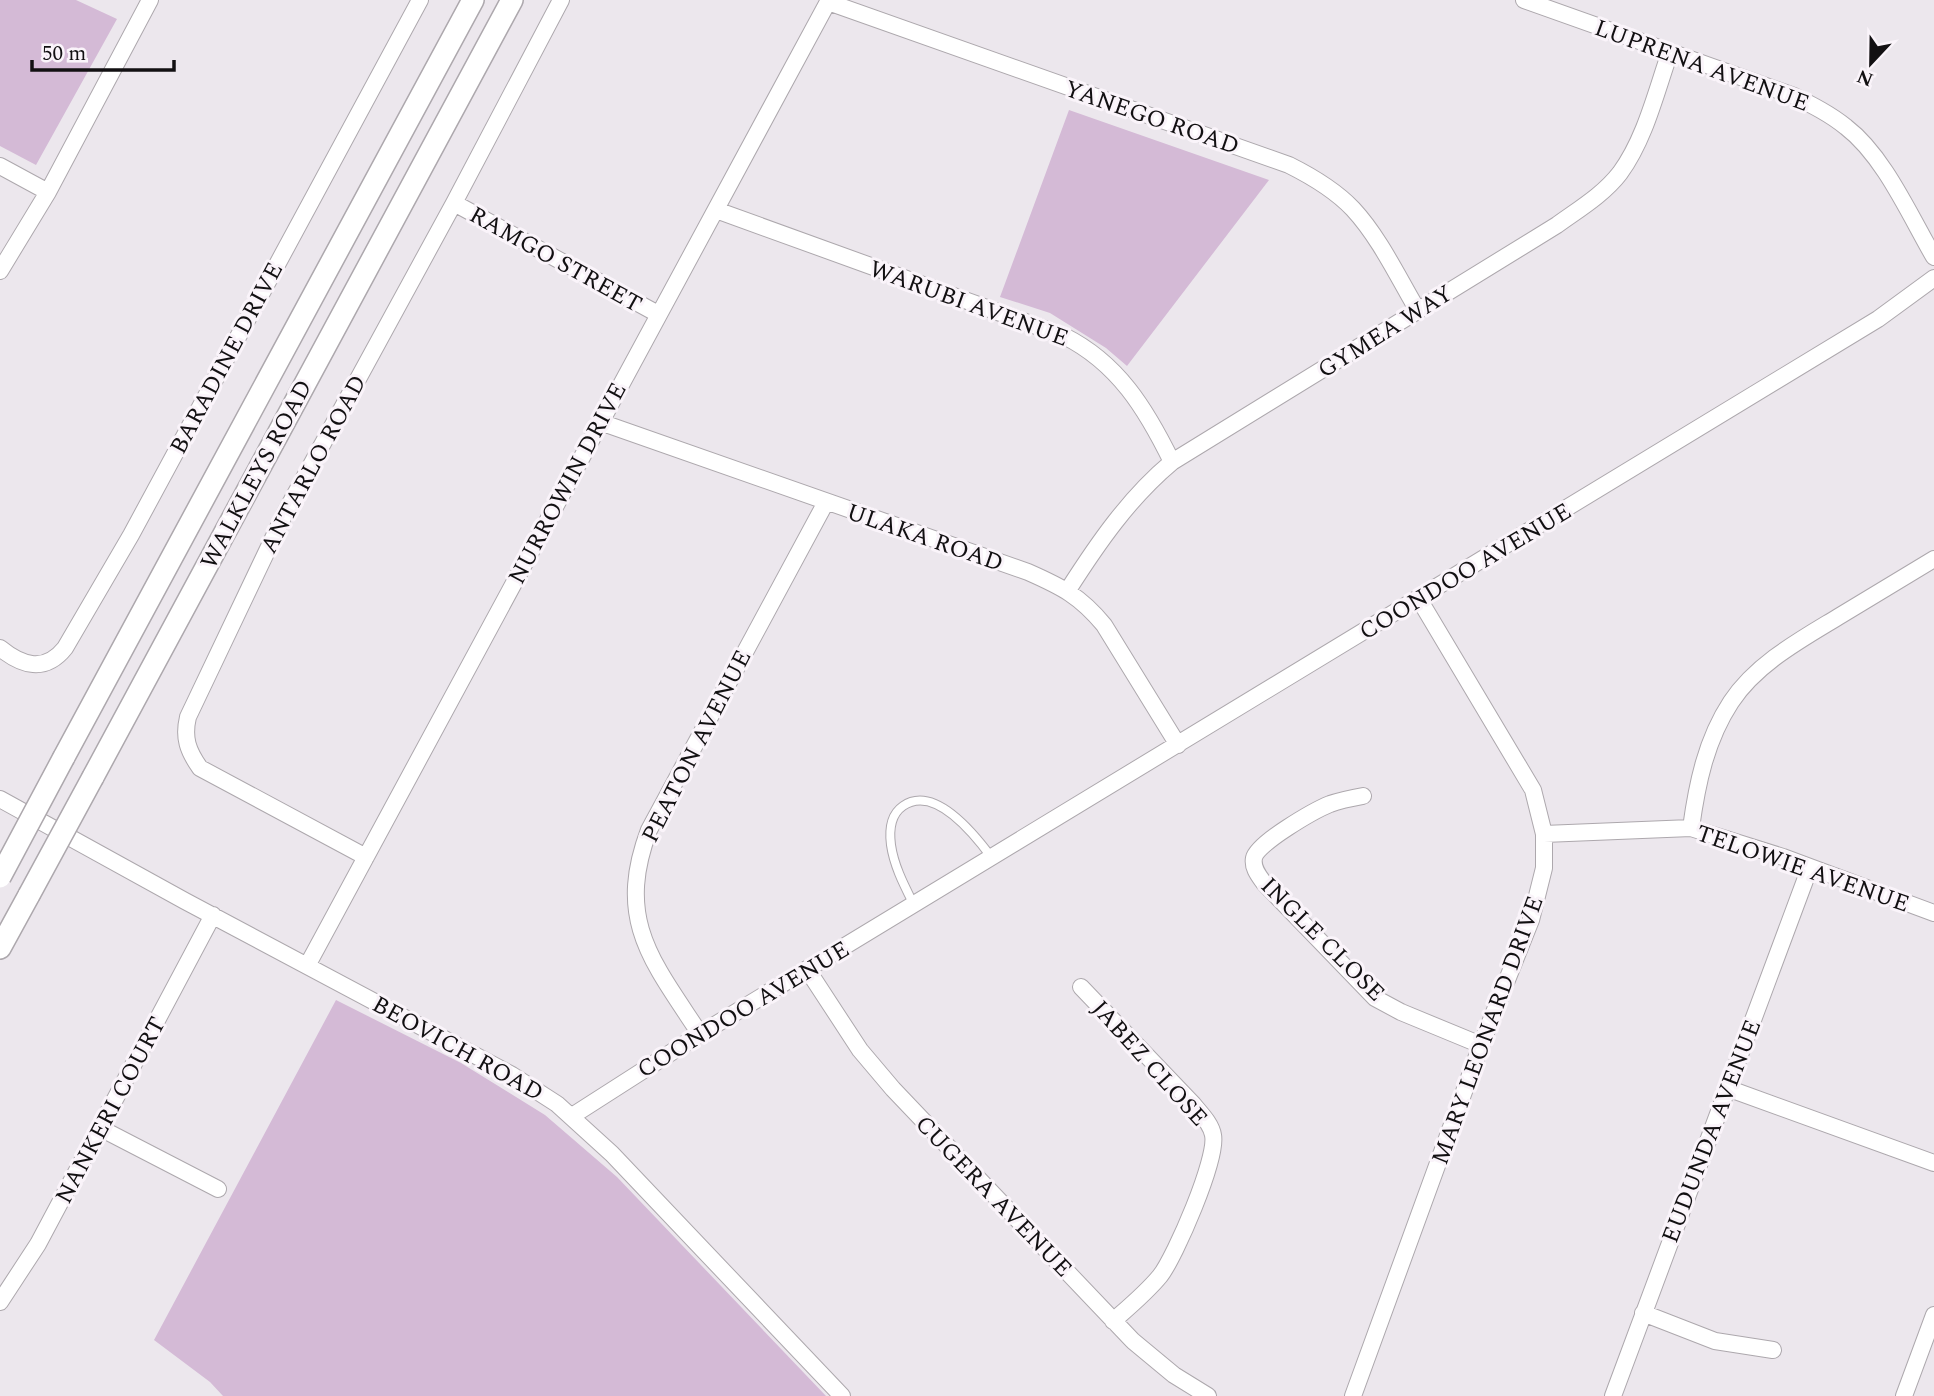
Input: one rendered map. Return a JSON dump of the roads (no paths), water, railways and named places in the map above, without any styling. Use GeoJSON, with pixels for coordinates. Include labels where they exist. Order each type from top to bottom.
{"type":"FeatureCollection","features":[{"type":"Feature","properties":{"kind":"main road","name":"WALKLEYS ROAD"},"geometry":{"type":"LineString","coordinates":[[0,877],[473,0]]}},
{"type":"Feature","properties":{"kind":"main road","name":"WALKLEYS ROAD"},"geometry":{"type":"LineString","coordinates":[[0,948],[512,0]]}},
{"type":"Feature","properties":{"kind":"street"},"geometry":{"type":"LineString","coordinates":[[0,271],[48,192],[150,0]]}},
{"type":"Feature","properties":{"kind":"street","name":"BARADINE DRIVE"},"geometry":{"type":"LineString","coordinates":[[0,648],[20,661],[32,664],[51,661],[65,648],[137,523],[420,0]]}},
{"type":"Feature","properties":{"kind":"street","name":"ANTARLO ROAD"},"geometry":{"type":"LineString","coordinates":[[366,857],[200,768],[188,749],[185,728],[195,699],[265,553],[561,0]]}},
{"type":"Feature","properties":{"kind":"street","name":"LUPRENA AVENUE"},"geometry":{"type":"LineString","coordinates":[[1524,0],[1794,96],[1848,128],[1876,159],[1934,257]]}},
{"type":"Feature","properties":{"kind":"street","name":"NURROWIN DRIVE"},"geometry":{"type":"LineString","coordinates":[[307,966],[828,1]]}},
{"type":"Feature","properties":{"kind":"street","name":"YANEGO ROAD"},"geometry":{"type":"LineString","coordinates":[[828,1],[1305,173],[1350,206],[1359,216],[1418,311]]}},
{"type":"Feature","properties":{"kind":"street","name":"GYMEA WAY"},"geometry":{"type":"LineString","coordinates":[[1068,590],[1100,539],[1117,518],[1151,480],[1172,462],[1557,225],[1603,191],[1619,174],[1634,149],[1670,52]]}},
{"type":"Feature","properties":{"kind":"street"},"geometry":{"type":"LineString","coordinates":[[0,166],[48,192]]}},
{"type":"Feature","properties":{"kind":"street","name":"RAMGO STREET"},"geometry":{"type":"LineString","coordinates":[[454,203],[657,314]]}},
{"type":"Feature","properties":{"kind":"street","name":"WARUBI AVENUE"},"geometry":{"type":"LineString","coordinates":[[716,210],[1027,322],[1078,343],[1107,364],[1132,391],[1151,420],[1172,462]]}},
{"type":"Feature","properties":{"kind":"street","name":"COONDOO AVENUE"},"geometry":{"type":"LineString","coordinates":[[572,1116],[700,1034],[1878,319],[1934,278]]}},
{"type":"Feature","properties":{"kind":"street","name":"ULAKA ROAD"},"geometry":{"type":"LineString","coordinates":[[600,422],[1028,572],[1068,590],[1093,611],[1104,625],[1178,745]]}},
{"type":"Feature","properties":{"kind":"street","name":"PEATON AVENUE"},"geometry":{"type":"LineString","coordinates":[[700,1034],[667,985],[642,933],[635,899],[640,859],[649,830],[826,502]]}},
{"type":"Feature","properties":{"kind":"street"},"geometry":{"type":"LineString","coordinates":[[1691,828],[1699,781],[1710,744],[1730,703],[1750,677],[1820,628],[1934,559]]}},
{"type":"Feature","properties":{"kind":"street","name":"MARY LEONARD DRIVE"},"geometry":{"type":"LineString","coordinates":[[1353,1396],[1481,1045],[1538,899],[1544,868],[1544,834],[1539,805],[1527,777],[1419,599]]}},
{"type":"Feature","properties":{"kind":"street","name":"INGLE CLOSE"},"geometry":{"type":"LineString","coordinates":[[1363,796],[1321,809],[1262,846],[1256,852],[1254,867],[1264,883],[1375,998],[1481,1045]]}},
{"type":"Feature","properties":{"kind":"street","name":"BEOVICH ROAD"},"geometry":{"type":"LineString","coordinates":[[0,799],[541,1093],[572,1116],[658,1202],[842,1396]]}},
{"type":"Feature","properties":{"kind":"street","name":"TELOWIE AVENUE"},"geometry":{"type":"LineString","coordinates":[[1544,834],[1691,828],[1810,867],[1934,913]]}},
{"type":"Feature","properties":{"kind":"street","name":"EUDUNDA AVENUE"},"geometry":{"type":"LineString","coordinates":[[1612,1396],[1810,867]]}},
{"type":"Feature","properties":{"kind":"street","name":"NANKERI COURT"},"geometry":{"type":"LineString","coordinates":[[0,1301],[38,1244],[213,915]]}},
{"type":"Feature","properties":{"kind":"street","name":"CUGERA AVENUE"},"geometry":{"type":"LineString","coordinates":[[807,969],[860,1050],[893,1089],[1113,1321],[1152,1359],[1208,1396]]}},
{"type":"Feature","properties":{"kind":"street","name":"JABEZ CLOSE"},"geometry":{"type":"LineString","coordinates":[[1081,987],[1193,1104],[1207,1121],[1214,1139],[1208,1166],[1174,1253],[1150,1286],[1113,1321]]}},
{"type":"Feature","properties":{"kind":"street"},"geometry":{"type":"LineString","coordinates":[[1727,1088],[1934,1163]]}},
{"type":"Feature","properties":{"kind":"street"},"geometry":{"type":"LineString","coordinates":[[100,1128],[218,1189]]}},
{"type":"Feature","properties":{"kind":"street"},"geometry":{"type":"LineString","coordinates":[[1643,1313],[1715,1341],[1773,1350]]}},
{"type":"Feature","properties":{"kind":"street"},"geometry":{"type":"LineString","coordinates":[[1904,1396],[1934,1315]]}},
{"type":"Feature","properties":{"kind":"lane"},"geometry":{"type":"LineString","coordinates":[[915,905],[900,877],[891,845],[891,821],[904,805],[912,801],[935,803],[961,823],[992,858]]}}]}
